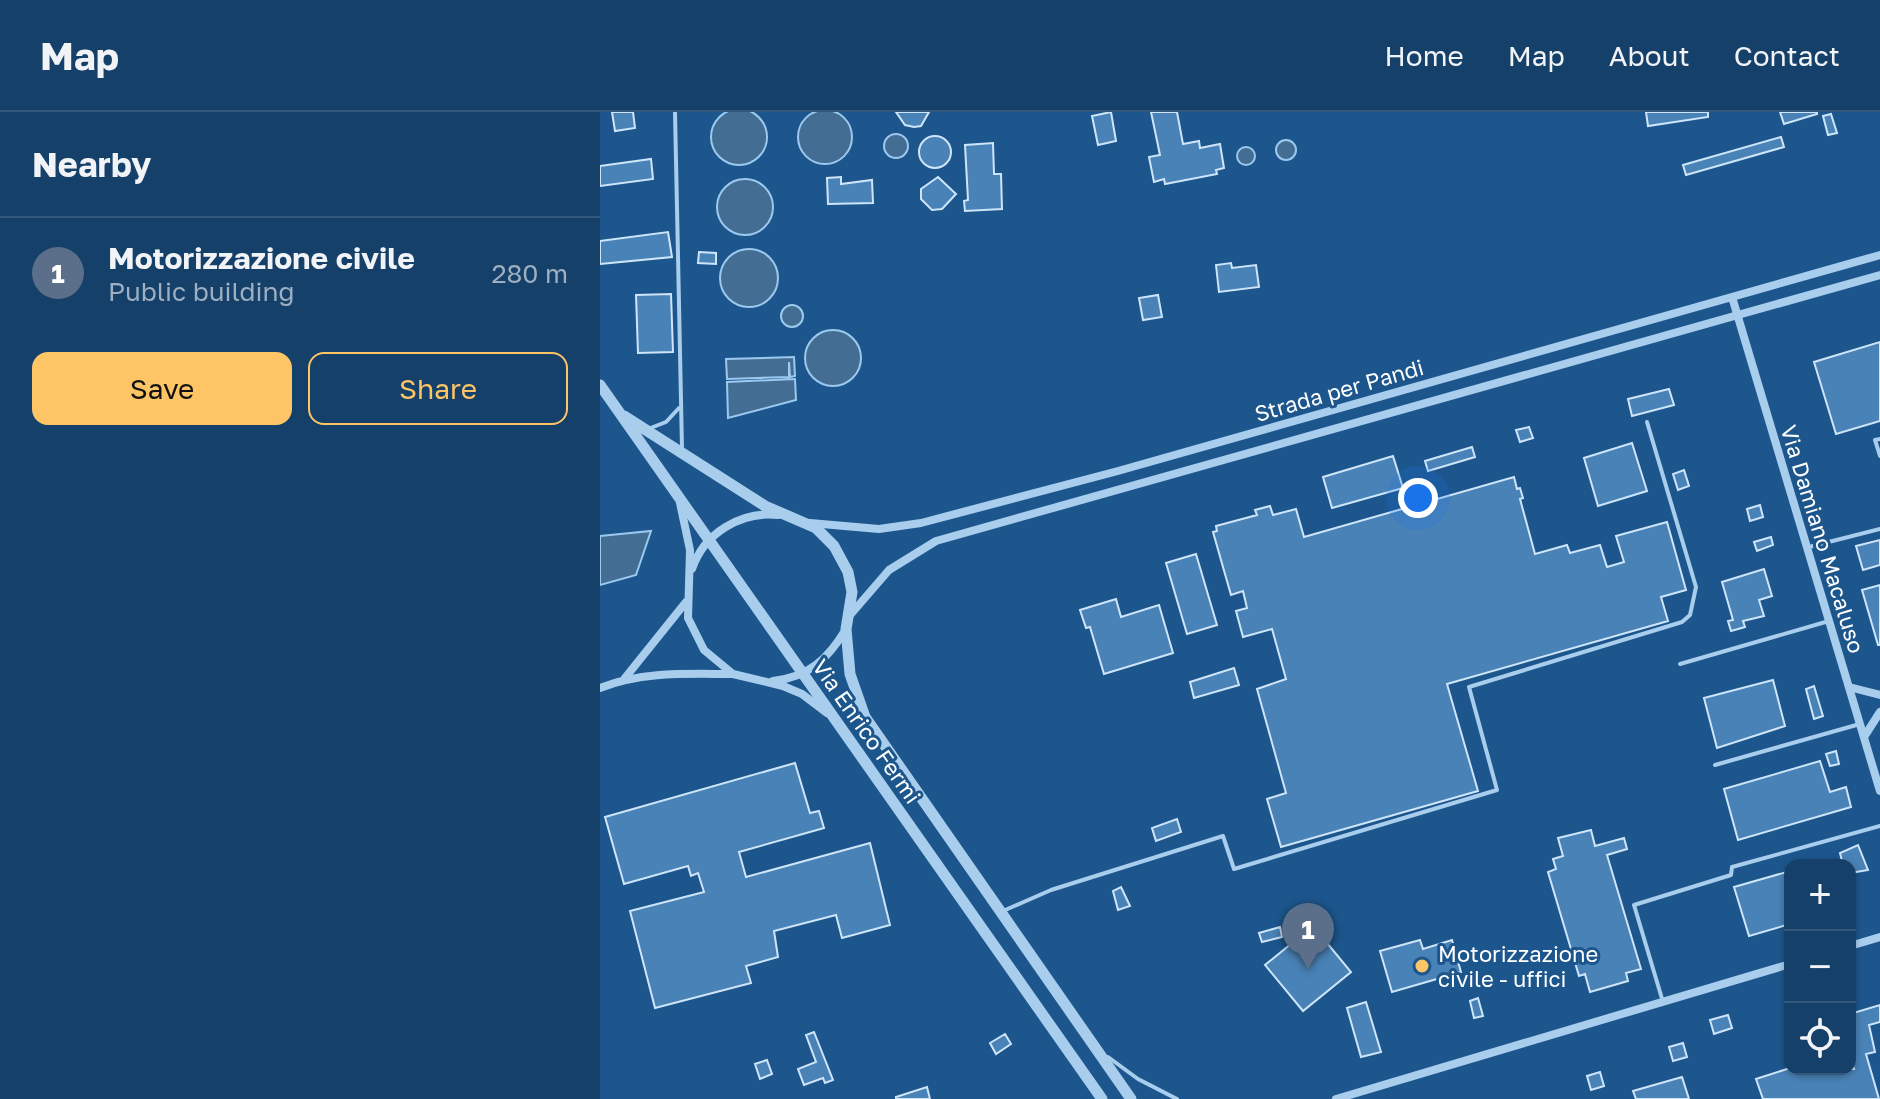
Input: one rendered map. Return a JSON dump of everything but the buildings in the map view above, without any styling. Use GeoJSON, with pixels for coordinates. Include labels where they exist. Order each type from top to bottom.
{"type":"FeatureCollection","features":[{"type":"Feature","properties":{"kind":"street","name":"Strada per Pandi"},"geometry":{"type":"LineString","coordinates":[[803,522],[879,529],[921,523],[1133,467],[1880,255]]}},
{"type":"Feature","properties":{"kind":"street","name":"Strada per Pandi"},"geometry":{"type":"LineString","coordinates":[[851,614],[889,570],[936,541],[1880,275]]}},
{"type":"Feature","properties":{"kind":"street","name":"Via Damiano Macaluso"},"geometry":{"type":"LineString","coordinates":[[1732,297],[1880,791]]}},
{"type":"Feature","properties":{"kind":"street","name":"Via Enrico Fermi"},"geometry":{"type":"LineString","coordinates":[[600,385],[1102,1099]]}},
{"type":"Feature","properties":{"kind":"street"},"geometry":{"type":"LineString","coordinates":[[624,416],[765,506],[803,522],[825,536],[843,558],[852,592],[851,614],[833,652],[803,674],[768,682]]}},
{"type":"Feature","properties":{"kind":"street"},"geometry":{"type":"LineString","coordinates":[[677,491],[688,535],[688,618],[704,650],[733,674]]}},
{"type":"Feature","properties":{"kind":"street"},"geometry":{"type":"LineString","coordinates":[[688,579],[695,559],[709,539],[735,522],[752,516],[787,516]]}},
{"type":"Feature","properties":{"kind":"street"},"geometry":{"type":"LineString","coordinates":[[624,678],[686,602]]}},
{"type":"Feature","properties":{"kind":"street","name":"Via Enrico Fermi"},"geometry":{"type":"LineString","coordinates":[[846,629],[853,691],[873,730],[1131,1099]]}},
{"type":"Feature","properties":{"kind":"street"},"geometry":{"type":"LineString","coordinates":[[600,688],[624,678],[733,674],[802,694],[836,722]]}},
{"type":"Feature","properties":{"kind":"street"},"geometry":{"type":"LineString","coordinates":[[1849,687],[1880,695]]}},
{"type":"Feature","properties":{"kind":"street"},"geometry":{"type":"LineString","coordinates":[[1864,737],[1880,712]]}},
{"type":"Feature","properties":{"kind":"street"},"geometry":{"type":"LineString","coordinates":[[1856,944],[1880,937]]}},
{"type":"Feature","properties":{"kind":"street"},"geometry":{"type":"LineString","coordinates":[[1336,1099],[1784,966]]}},
{"type":"Feature","properties":{"kind":"lane"},"geometry":{"type":"LineString","coordinates":[[675,112],[679,439],[687,457]]}},
{"type":"Feature","properties":{"kind":"lane"},"geometry":{"type":"LineString","coordinates":[[643,443],[646,430],[672,419],[680,405]]}},
{"type":"Feature","properties":{"kind":"lane"},"geometry":{"type":"LineString","coordinates":[[1000,912],[1051,890],[1223,836],[1234,869],[1497,790],[1469,687],[1682,622],[1690,615],[1696,587],[1647,422]]}},
{"type":"Feature","properties":{"kind":"lane"},"geometry":{"type":"LineString","coordinates":[[1880,439],[1875,440],[1880,456]]}},
{"type":"Feature","properties":{"kind":"lane"},"geometry":{"type":"LineString","coordinates":[[1807,547],[1880,529]]}},
{"type":"Feature","properties":{"kind":"lane"},"geometry":{"type":"LineString","coordinates":[[1680,664],[1829,621]]}},
{"type":"Feature","properties":{"kind":"lane"},"geometry":{"type":"LineString","coordinates":[[1715,765],[1860,724]]}},
{"type":"Feature","properties":{"kind":"lane"},"geometry":{"type":"LineString","coordinates":[[1663,1002],[1634,905],[1731,875],[1732,867],[1880,826]]}},
{"type":"Feature","properties":{"kind":"lane"},"geometry":{"type":"LineString","coordinates":[[1082,1029],[1116,1066],[1177,1099]]}},
{"type":"Feature","properties":{"kind":"water"},"geometry":{"type":"Polygon","coordinates":[[[739,109],[759,117],[767,137],[759,157],[739,165],[719,157],[711,137],[719,117],[739,109]]]}},
{"type":"Feature","properties":{"kind":"water"},"geometry":{"type":"Polygon","coordinates":[[[825,110],[844,118],[852,137],[844,156],[825,164],[806,156],[798,137],[806,118],[825,110]]]}},
{"type":"Feature","properties":{"kind":"water"},"geometry":{"type":"Polygon","coordinates":[[[896,134],[907,141],[908,146],[901,157],[896,158],[885,151],[884,146],[891,135],[896,134]]]}},
{"type":"Feature","properties":{"kind":"water"},"geometry":{"type":"Polygon","coordinates":[[[1286,140],[1293,143],[1296,150],[1293,157],[1286,160],[1279,157],[1276,150],[1279,143],[1286,140]]]}},
{"type":"Feature","properties":{"kind":"water"},"geometry":{"type":"Polygon","coordinates":[[[1246,147],[1255,156],[1246,165],[1237,156],[1246,147]]]}},
{"type":"Feature","properties":{"kind":"water"},"geometry":{"type":"Polygon","coordinates":[[[745,179],[765,187],[773,207],[765,227],[745,235],[725,227],[717,207],[725,187],[745,179]]]}},
{"type":"Feature","properties":{"kind":"water"},"geometry":{"type":"Polygon","coordinates":[[[749,249],[769,258],[778,278],[769,298],[749,307],[729,298],[720,278],[729,258],[749,249]]]}},
{"type":"Feature","properties":{"kind":"water"},"geometry":{"type":"Polygon","coordinates":[[[788,305],[796,305],[803,316],[796,327],[788,327],[781,320],[781,312],[788,305]]]}},
{"type":"Feature","properties":{"kind":"water"},"geometry":{"type":"Polygon","coordinates":[[[833,330],[853,338],[861,358],[853,378],[833,386],[813,378],[805,358],[813,338],[833,330]]]}},
{"type":"Feature","properties":{"kind":"water"},"geometry":{"type":"Polygon","coordinates":[[[794,357],[795,376],[790,377],[789,362],[789,377],[727,379],[726,359],[794,357]]]}},
{"type":"Feature","properties":{"kind":"water"},"geometry":{"type":"Polygon","coordinates":[[[795,379],[796,400],[728,418],[727,382],[795,379]]]}},
{"type":"Feature","properties":{"kind":"water"},"geometry":{"type":"Polygon","coordinates":[[[651,531],[636,575],[600,585],[600,536],[651,531]]]}},
{"type":"Feature","properties":{"kind":"place","name":"Motorizzazione civile - uffici"},"geometry":{"type":"Point","coordinates":[1422,966]}},
{"type":"Feature","properties":{"kind":"place","name":"Motorizzazione civile"},"geometry":{"type":"Point","coordinates":[1308,969]}}]}
